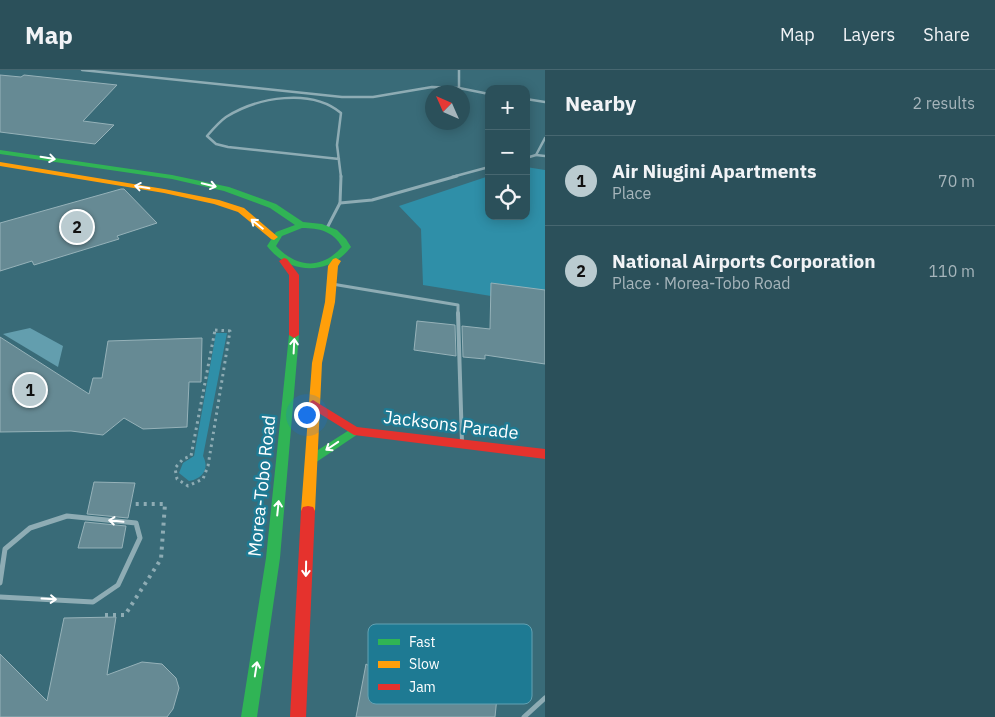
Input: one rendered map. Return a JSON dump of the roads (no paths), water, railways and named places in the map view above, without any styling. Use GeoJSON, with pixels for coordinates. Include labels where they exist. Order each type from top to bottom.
{"type":"FeatureCollection","features":[{"type":"Feature","properties":{"kind":"main road"},"geometry":{"type":"LineString","coordinates":[[0,152],[172,177],[226,189],[272,206],[300,225]]}},
{"type":"Feature","properties":{"kind":"main road"},"geometry":{"type":"LineString","coordinates":[[0,164],[164,191],[216,202],[241,210],[274,237],[285,230],[300,225],[327,228],[338,232],[345,239],[347,247],[344,254],[333,266],[330,302],[317,363],[313,404],[298,717]]}},
{"type":"Feature","properties":{"kind":"main road","name":"Morea-Tobo Road"},"geometry":{"type":"LineString","coordinates":[[249,717],[273,558],[294,346],[294,275],[284,261],[275,254],[271,246],[274,237]]}},
{"type":"Feature","properties":{"kind":"main road"},"geometry":{"type":"LineString","coordinates":[[284,261],[311,266],[336,261]]}},
{"type":"Feature","properties":{"kind":"main road","name":"Jacksons Parade"},"geometry":{"type":"LineString","coordinates":[[313,404],[354,431],[545,454]]}},
{"type":"Feature","properties":{"kind":"main road"},"geometry":{"type":"LineString","coordinates":[[311,460],[354,431]]}},
{"type":"Feature","properties":{"kind":"lane"},"geometry":{"type":"LineString","coordinates":[[82,70],[342,97],[373,96],[425,88]]}},
{"type":"Feature","properties":{"kind":"lane"},"geometry":{"type":"LineString","coordinates":[[459,70],[459,85]]}},
{"type":"Feature","properties":{"kind":"lane"},"geometry":{"type":"LineString","coordinates":[[470,90],[485,93]]}},
{"type":"Feature","properties":{"kind":"lane"},"geometry":{"type":"LineString","coordinates":[[327,228],[340,203],[339,159],[337,145],[341,113],[330,105],[310,99],[282,98],[257,104],[227,116],[207,136],[216,144],[228,147],[339,159]]}},
{"type":"Feature","properties":{"kind":"lane"},"geometry":{"type":"LineString","coordinates":[[530,99],[545,102]]}},
{"type":"Feature","properties":{"kind":"lane"},"geometry":{"type":"LineString","coordinates":[[536,155],[545,138]]}},
{"type":"Feature","properties":{"kind":"lane"},"geometry":{"type":"LineString","coordinates":[[530,157],[545,156]]}},
{"type":"Feature","properties":{"kind":"lane"},"geometry":{"type":"LineString","coordinates":[[340,203],[372,200],[485,168]]}},
{"type":"Feature","properties":{"kind":"lane"},"geometry":{"type":"LineString","coordinates":[[330,284],[458,305],[462,444]]}},
{"type":"Feature","properties":{"kind":"lane"},"geometry":{"type":"LineString","coordinates":[[0,583],[5,549],[30,528],[67,516],[136,523],[140,538],[118,586],[93,602],[0,597]]}},
{"type":"Feature","properties":{"kind":"lane"},"geometry":{"type":"LineString","coordinates":[[524,717],[545,698]]}},
{"type":"Feature","properties":{"kind":"place","name":"National Airports Corporation"},"geometry":{"type":"Point","coordinates":[77,227]}},
{"type":"Feature","properties":{"kind":"place","name":"Air Niugini Apartments"},"geometry":{"type":"Point","coordinates":[30,390]}}]}
